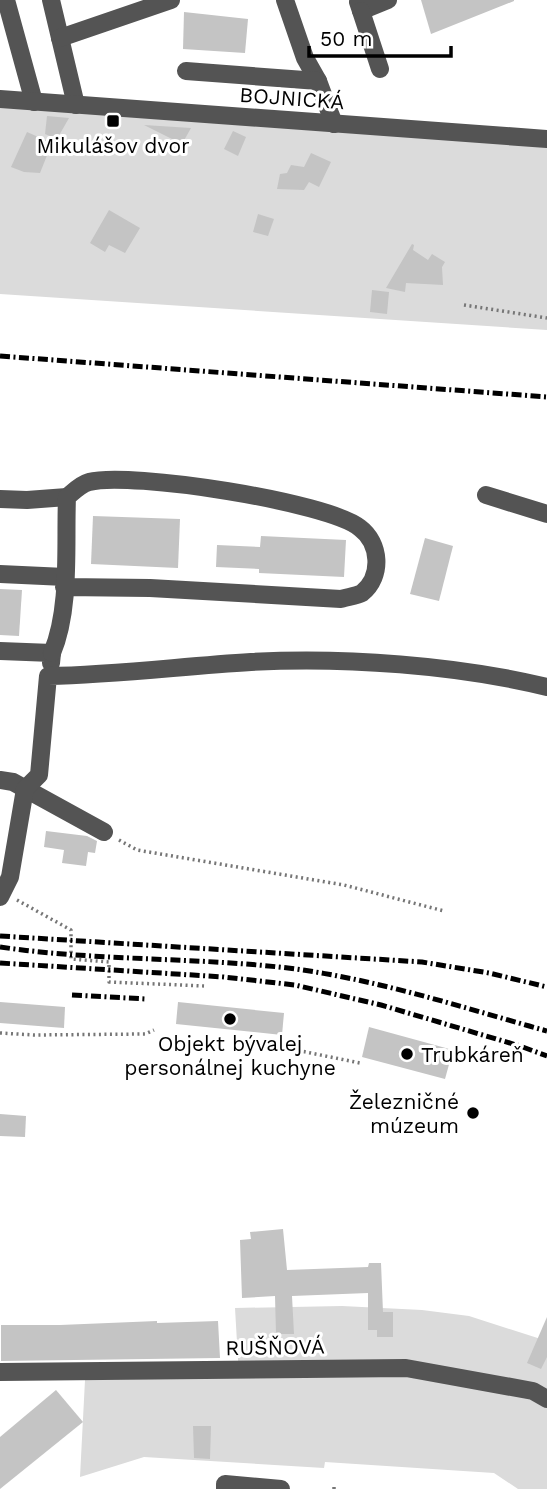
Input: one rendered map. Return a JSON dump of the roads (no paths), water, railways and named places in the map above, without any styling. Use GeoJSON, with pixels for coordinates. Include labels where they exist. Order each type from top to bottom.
{"type":"FeatureCollection","features":[{"type":"Feature","properties":{"kind":"street"},"geometry":{"type":"LineString","coordinates":[[6,0],[34,102]]}},
{"type":"Feature","properties":{"kind":"street"},"geometry":{"type":"LineString","coordinates":[[51,0],[76,105]]}},
{"type":"Feature","properties":{"kind":"street"},"geometry":{"type":"LineString","coordinates":[[60,38],[170,0]]}},
{"type":"Feature","properties":{"kind":"street"},"geometry":{"type":"LineString","coordinates":[[285,0],[305,58],[318,81],[334,124]]}},
{"type":"Feature","properties":{"kind":"street"},"geometry":{"type":"LineString","coordinates":[[380,69],[359,5],[388,0]]}},
{"type":"Feature","properties":{"kind":"street"},"geometry":{"type":"LineString","coordinates":[[186,71],[318,81]]}},
{"type":"Feature","properties":{"kind":"street","name":"BOJNICKÁ"},"geometry":{"type":"LineString","coordinates":[[0,99],[547,139]]}},
{"type":"Feature","properties":{"kind":"street"},"geometry":{"type":"LineString","coordinates":[[0,499],[67,497],[87,482],[122,480],[172,483],[314,508],[360,527],[377,551],[375,573],[361,593],[341,599],[64,582],[0,574]]}},
{"type":"Feature","properties":{"kind":"street"},"geometry":{"type":"LineString","coordinates":[[486,495],[547,514]]}},
{"type":"Feature","properties":{"kind":"street"},"geometry":{"type":"LineString","coordinates":[[1,895],[12,870],[25,789],[39,775],[48,676],[52,653],[59,636],[67,497]]}},
{"type":"Feature","properties":{"kind":"street"},"geometry":{"type":"LineString","coordinates":[[0,652],[52,653]]}},
{"type":"Feature","properties":{"kind":"street"},"geometry":{"type":"LineString","coordinates":[[48,676],[253,662],[363,662],[501,676],[547,687]]}},
{"type":"Feature","properties":{"kind":"street"},"geometry":{"type":"LineString","coordinates":[[0,780],[13,782],[104,832]]}},
{"type":"Feature","properties":{"kind":"street","name":"RUŠŇOVÁ"},"geometry":{"type":"LineString","coordinates":[[0,1372],[406,1368],[533,1391],[547,1399]]}},
{"type":"Feature","properties":{"kind":"street"},"geometry":{"type":"LineString","coordinates":[[225,1489],[225,1484],[281,1489]]}},
{"type":"Feature","properties":{"kind":"railway"},"geometry":{"type":"LineString","coordinates":[[0,356],[547,397]]}},
{"type":"Feature","properties":{"kind":"railway"},"geometry":{"type":"LineString","coordinates":[[0,936],[422,962],[489,973],[547,987]]}},
{"type":"Feature","properties":{"kind":"railway"},"geometry":{"type":"LineString","coordinates":[[0,947],[72,955],[252,965],[321,973],[418,995],[547,1031]]}},
{"type":"Feature","properties":{"kind":"railway"},"geometry":{"type":"LineString","coordinates":[[0,963],[224,977],[295,985],[381,1005],[547,1056]]}},
{"type":"Feature","properties":{"kind":"railway"},"geometry":{"type":"LineString","coordinates":[[72,995],[146,999]]}},
{"type":"Feature","properties":{"kind":"place","name":"Mikulášov dvor"},"geometry":{"type":"Point","coordinates":[113,121]}},
{"type":"Feature","properties":{"kind":"place","name":"Objekt bývalej personálnej kuchyne"},"geometry":{"type":"Point","coordinates":[230,1019]}},
{"type":"Feature","properties":{"kind":"place","name":"Trubkáreň"},"geometry":{"type":"Point","coordinates":[407,1054]}},
{"type":"Feature","properties":{"kind":"place","name":"Železničné múzeum"},"geometry":{"type":"Point","coordinates":[473,1113]}}]}
